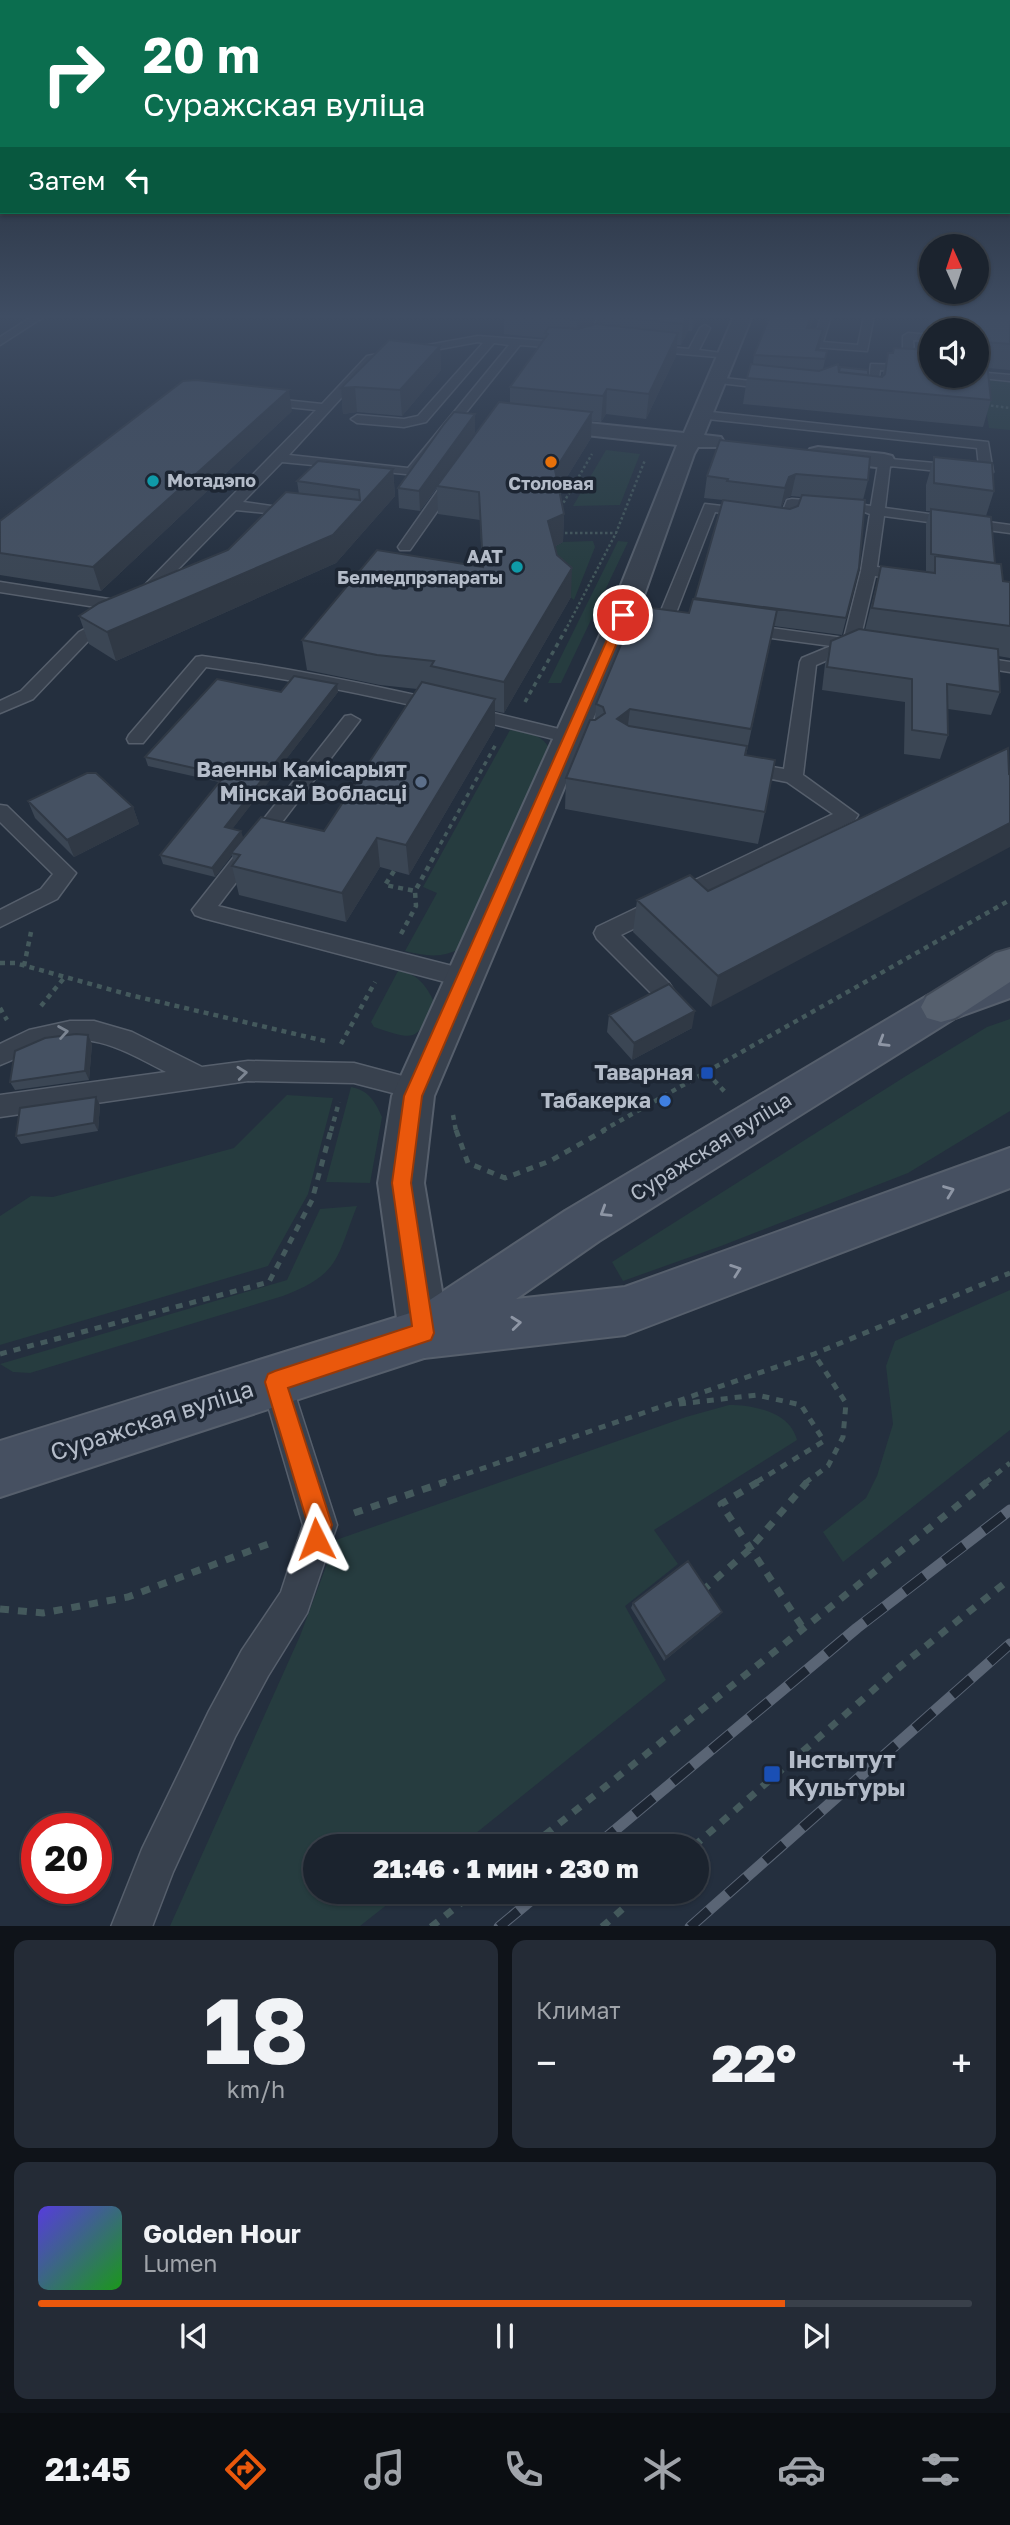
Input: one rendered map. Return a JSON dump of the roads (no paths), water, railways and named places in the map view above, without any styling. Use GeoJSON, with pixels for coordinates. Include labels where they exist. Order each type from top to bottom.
{"type":"FeatureCollection","features":[{"type":"Feature","properties":{"kind":"main road"},"geometry":{"type":"LineString","coordinates":[[941,1007],[1010,963]]}},
{"type":"Feature","properties":{"kind":"main road","name":"Суражская вуліца"},"geometry":{"type":"LineString","coordinates":[[424,1333],[594,1219],[941,1007],[1010,983]]}},
{"type":"Feature","properties":{"kind":"main road","name":"Суражская вуліца"},"geometry":{"type":"LineString","coordinates":[[0,1469],[424,1333],[625,1311],[1010,1168]]}},
{"type":"Feature","properties":{"kind":"street"},"geometry":{"type":"LineString","coordinates":[[424,1333],[401,1183],[416,1089],[464,978],[580,741],[681,458],[696,428],[698,406]]}},
{"type":"Feature","properties":{"kind":"street"},"geometry":{"type":"LineString","coordinates":[[523,422],[696,428],[733,444]]}},
{"type":"Feature","properties":{"kind":"street"},"geometry":{"type":"LineString","coordinates":[[802,452],[884,461]]}},
{"type":"Feature","properties":{"kind":"lane"},"geometry":{"type":"LineString","coordinates":[[310,406],[327,408]]}},
{"type":"Feature","properties":{"kind":"lane"},"geometry":{"type":"LineString","coordinates":[[357,419],[404,423],[422,419],[433,406]]}},
{"type":"Feature","properties":{"kind":"lane"},"geometry":{"type":"LineString","coordinates":[[279,458],[411,472],[465,406]]}},
{"type":"Feature","properties":{"kind":"lane"},"geometry":{"type":"LineString","coordinates":[[871,406],[871,412]]}},
{"type":"Feature","properties":{"kind":"lane"},"geometry":{"type":"LineString","coordinates":[[0,708],[27,695],[85,635],[131,607],[327,408]]}},
{"type":"Feature","properties":{"kind":"lane"},"geometry":{"type":"LineString","coordinates":[[696,428],[984,445],[986,472],[884,461],[869,571],[851,644]]}},
{"type":"Feature","properties":{"kind":"lane"},"geometry":{"type":"LineString","coordinates":[[405,547],[461,468]]}},
{"type":"Feature","properties":{"kind":"lane"},"geometry":{"type":"LineString","coordinates":[[623,615],[672,619],[710,508],[787,518],[792,503],[1010,528]]}},
{"type":"Feature","properties":{"kind":"lane"},"geometry":{"type":"LineString","coordinates":[[233,505],[315,516]]}},
{"type":"Feature","properties":{"kind":"lane"},"geometry":{"type":"LineString","coordinates":[[869,571],[920,578]]}},
{"type":"Feature","properties":{"kind":"lane"},"geometry":{"type":"LineString","coordinates":[[0,587],[131,607]]}},
{"type":"Feature","properties":{"kind":"lane"},"geometry":{"type":"LineString","coordinates":[[718,625],[877,648]]}},
{"type":"Feature","properties":{"kind":"lane"},"geometry":{"type":"LineString","coordinates":[[793,776],[808,662],[851,644]]}},
{"type":"Feature","properties":{"kind":"lane"},"geometry":{"type":"LineString","coordinates":[[957,659],[1010,667]]}},
{"type":"Feature","properties":{"kind":"lane"},"geometry":{"type":"LineString","coordinates":[[136,739],[202,661],[253,668],[509,722],[580,741]]}},
{"type":"Feature","properties":{"kind":"lane"},"geometry":{"type":"LineString","coordinates":[[351,720],[203,910],[464,978]]}},
{"type":"Feature","properties":{"kind":"lane"},"geometry":{"type":"LineString","coordinates":[[661,989],[604,933],[848,815],[793,776],[729,766]]}},
{"type":"Feature","properties":{"kind":"lane"},"geometry":{"type":"LineString","coordinates":[[0,811],[65,873],[49,894],[0,919]]}},
{"type":"Feature","properties":{"kind":"lane"},"geometry":{"type":"LineString","coordinates":[[0,1055],[38,1037],[70,1030],[94,1030],[123,1039],[200,1078]]}},
{"type":"Feature","properties":{"kind":"lane"},"geometry":{"type":"LineString","coordinates":[[0,1106],[248,1071],[354,1073],[416,1089]]}},
{"type":"Feature","properties":{"kind":"lane"},"geometry":{"type":"LineString","coordinates":[[131,1926],[156,1863],[222,1724],[254,1663],[295,1601],[320,1525],[275,1382]]}},
{"type":"Feature","properties":{"kind":"railway"},"geometry":{"type":"LineString","coordinates":[[610,1834],[857,1628],[1010,1510]]}},
{"type":"Feature","properties":{"kind":"railway"},"geometry":{"type":"LineString","coordinates":[[691,1926],[1010,1644]]}},
{"type":"Feature","properties":{"kind":"railway"},"geometry":{"type":"LineString","coordinates":[[500,1926],[527,1904]]}},
{"type":"Feature","properties":{"kind":"place","name":"Столовая"},"geometry":{"type":"Point","coordinates":[551,462]}},
{"type":"Feature","properties":{"kind":"place","name":"Мотадэпо"},"geometry":{"type":"Point","coordinates":[153,481]}},
{"type":"Feature","properties":{"kind":"place","name":"ААТ Белмедпрэпараты"},"geometry":{"type":"Point","coordinates":[517,567]}},
{"type":"Feature","properties":{"kind":"place","name":"Ваенны Камісарыят Мінскай Вобласці"},"geometry":{"type":"Point","coordinates":[421,782]}},
{"type":"Feature","properties":{"kind":"place","name":"Таварная"},"geometry":{"type":"Point","coordinates":[707,1073]}},
{"type":"Feature","properties":{"kind":"place","name":"Табакерка"},"geometry":{"type":"Point","coordinates":[665,1101]}},
{"type":"Feature","properties":{"kind":"place","name":"Інстытут Культуры"},"geometry":{"type":"Point","coordinates":[772,1774]}}]}
